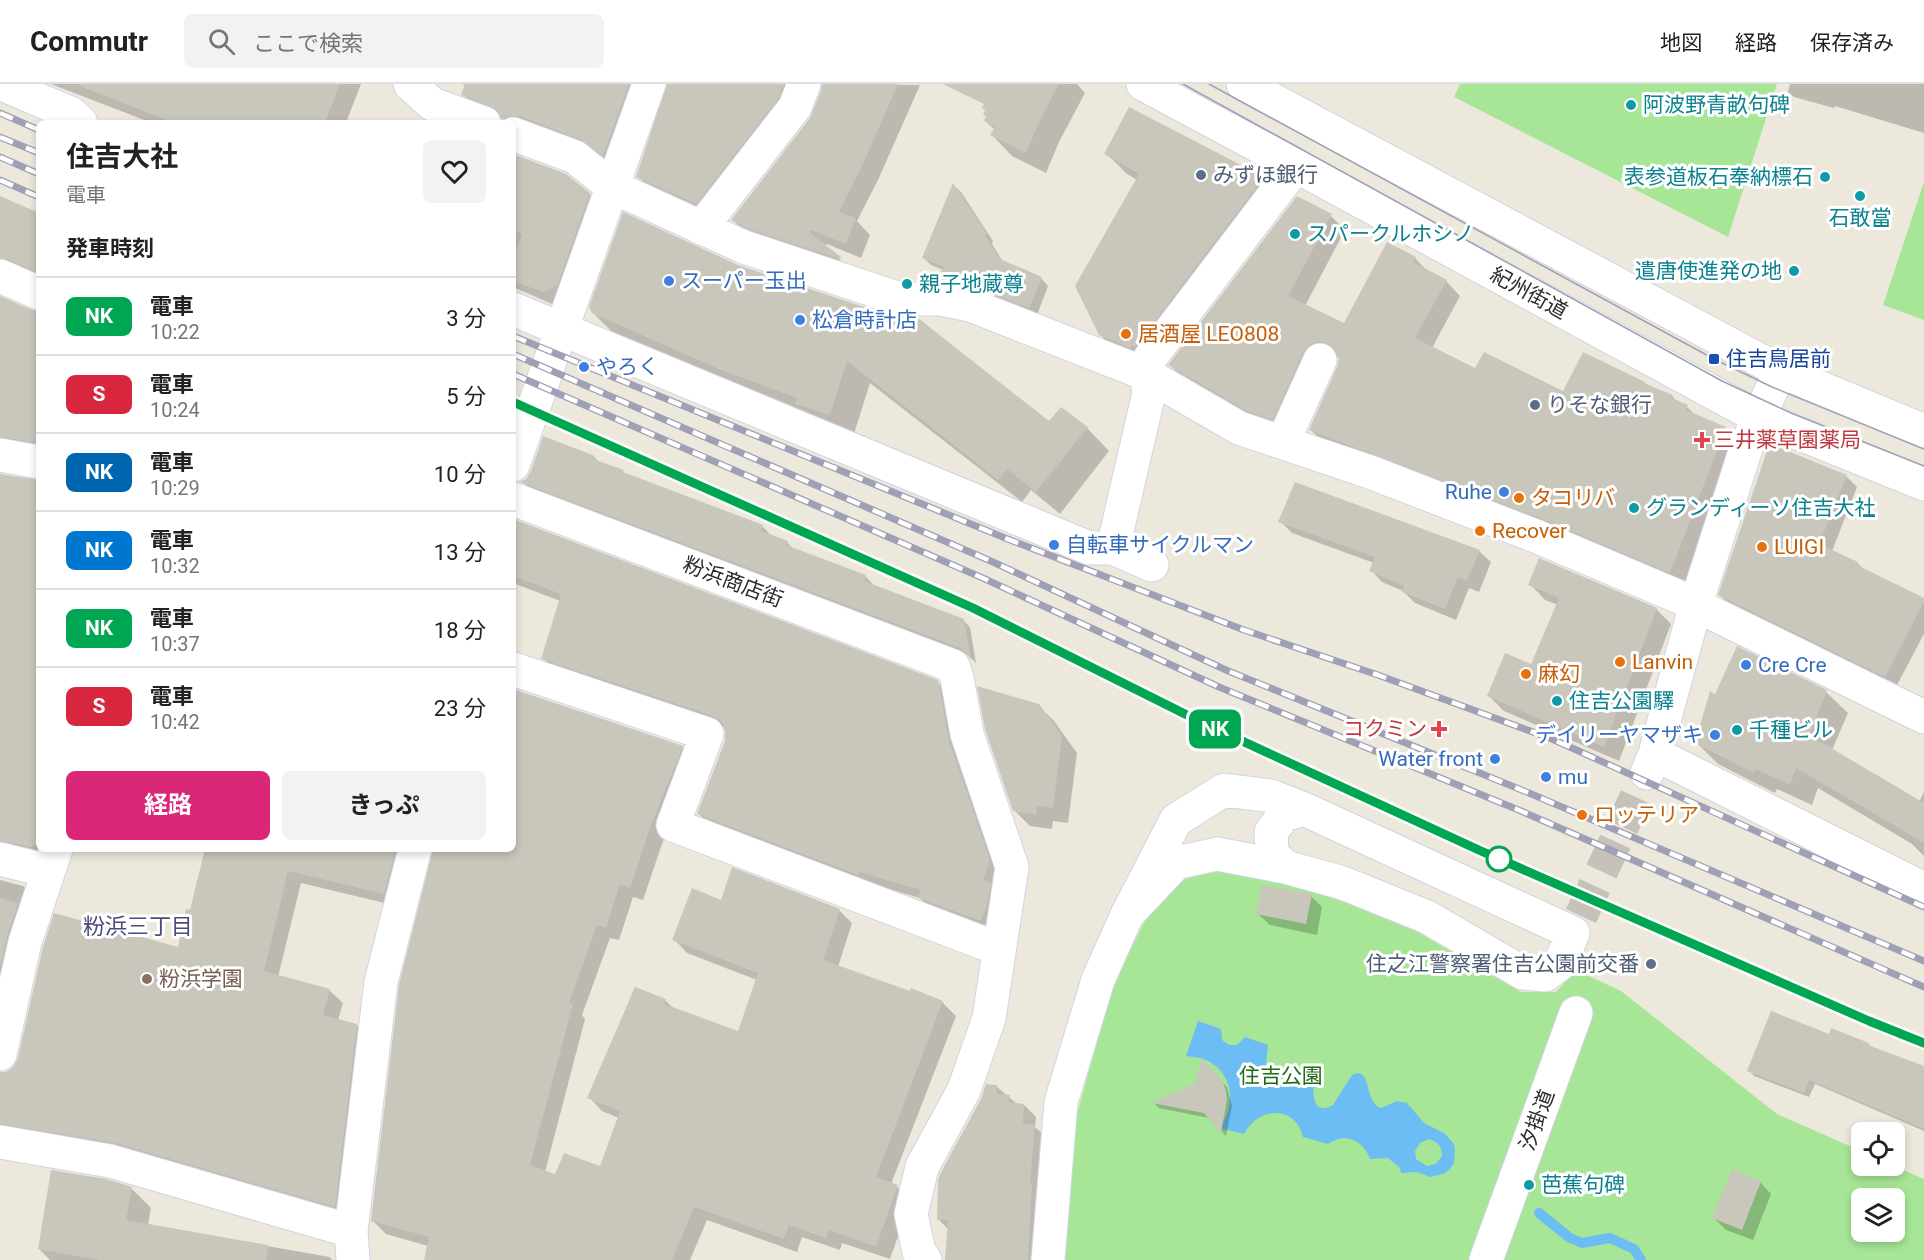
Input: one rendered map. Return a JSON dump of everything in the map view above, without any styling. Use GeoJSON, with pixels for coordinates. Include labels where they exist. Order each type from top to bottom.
{"type":"FeatureCollection","features":[{"type":"Feature","properties":{"kind":"street"},"geometry":{"type":"LineString","coordinates":[[2,84],[72,114],[78,120]]}},
{"type":"Feature","properties":{"kind":"street"},"geometry":{"type":"LineString","coordinates":[[410,84],[432,104],[476,120]]}},
{"type":"Feature","properties":{"kind":"street"},"geometry":{"type":"LineString","coordinates":[[516,456],[648,84]]}},
{"type":"Feature","properties":{"kind":"street"},"geometry":{"type":"LineString","coordinates":[[701,228],[795,107],[804,84]]}},
{"type":"Feature","properties":{"kind":"street","name":"紀州街道"},"geometry":{"type":"LineString","coordinates":[[1143,84],[1758,417],[1924,484]]}},
{"type":"Feature","properties":{"kind":"street"},"geometry":{"type":"LineString","coordinates":[[1243,84],[1780,371],[1924,431]]}},
{"type":"Feature","properties":{"kind":"street"},"geometry":{"type":"LineString","coordinates":[[516,135],[575,157],[612,186],[744,247],[900,299],[940,299],[970,305],[1146,374],[1239,428],[1370,472],[1538,537],[1695,604],[1924,717]]}},
{"type":"Feature","properties":{"kind":"street"},"geometry":{"type":"LineString","coordinates":[[1113,548],[1149,393],[1146,374],[1150,358],[1296,166]]}},
{"type":"Feature","properties":{"kind":"street"},"geometry":{"type":"LineString","coordinates":[[0,276],[36,292]]}},
{"type":"Feature","properties":{"kind":"street"},"geometry":{"type":"LineString","coordinates":[[516,310],[1089,548],[1113,548],[1152,565]]}},
{"type":"Feature","properties":{"kind":"street"},"geometry":{"type":"LineString","coordinates":[[1283,442],[1320,360]]}},
{"type":"Feature","properties":{"kind":"street"},"geometry":{"type":"LineString","coordinates":[[1780,371],[1758,417],[1695,604],[1651,763],[1924,889]]}},
{"type":"Feature","properties":{"kind":"street"},"geometry":{"type":"LineString","coordinates":[[0,455],[36,461]]}},
{"type":"Feature","properties":{"kind":"street","name":"粉浜商店街"},"geometry":{"type":"LineString","coordinates":[[516,500],[953,666],[967,734],[1012,867],[999,949]]}},
{"type":"Feature","properties":{"kind":"street"},"geometry":{"type":"LineString","coordinates":[[516,670],[707,734],[673,825],[999,949],[989,1018],[964,1090],[922,1167],[911,1214],[919,1252],[925,1260]]}},
{"type":"Feature","properties":{"kind":"street"},"geometry":{"type":"LineString","coordinates":[[1048,1260],[1061,1102],[1098,980],[1127,915],[1176,820],[1224,790],[1271,796],[1577,925],[1560,964],[1545,975],[1523,973],[1427,917],[1343,883],[1285,867],[1217,854],[1176,863],[1127,915]]}},
{"type":"Feature","properties":{"kind":"street"},"geometry":{"type":"LineString","coordinates":[[1285,867],[1272,853],[1271,832],[1284,815],[1304,809]]}},
{"type":"Feature","properties":{"kind":"street"},"geometry":{"type":"LineString","coordinates":[[0,1142],[110,1161],[352,1245],[381,982],[413,852]]}},
{"type":"Feature","properties":{"kind":"street"},"geometry":{"type":"LineString","coordinates":[[0,859],[52,860],[26,942],[0,1054]]}},
{"type":"Feature","properties":{"kind":"street","name":"汐掛道"},"geometry":{"type":"LineString","coordinates":[[1486,1260],[1576,1013]]}},
{"type":"Feature","properties":{"kind":"green space"},"geometry":{"type":"Polygon","coordinates":[[[1460,84],[1777,84],[1728,237],[1454,97],[1460,84]]]}},
{"type":"Feature","properties":{"kind":"green space"},"geometry":{"type":"Polygon","coordinates":[[[1924,182],[1924,320],[1883,305],[1924,182]]]}},
{"type":"Feature","properties":{"kind":"green space","name":"住吉公園"},"geometry":{"type":"Polygon","coordinates":[[[1222,870],[1278,880],[1395,919],[1521,992],[1556,992],[1576,970],[1621,991],[1777,1114],[1851,1147],[1851,1176],[1905,1176],[1905,1171],[1924,1179],[1924,1260],[1063,1260],[1074,1125],[1113,984],[1150,911],[1181,879],[1222,870]]]}},
{"type":"Feature","properties":{"kind":"water"},"geometry":{"type":"Polygon","coordinates":[[[1198,1021],[1221,1029],[1222,1040],[1229,1045],[1237,1045],[1245,1037],[1268,1045],[1265,1074],[1273,1082],[1285,1080],[1294,1067],[1315,1074],[1314,1099],[1316,1104],[1325,1108],[1333,1105],[1352,1075],[1359,1073],[1366,1079],[1375,1104],[1381,1108],[1397,1101],[1407,1103],[1424,1123],[1444,1133],[1454,1144],[1454,1163],[1443,1174],[1430,1177],[1417,1172],[1401,1173],[1400,1168],[1388,1158],[1370,1159],[1363,1147],[1353,1140],[1347,1138],[1334,1140],[1328,1144],[1303,1137],[1299,1126],[1285,1114],[1267,1114],[1258,1118],[1244,1134],[1219,1128],[1227,1113],[1229,1086],[1220,1070],[1210,1062],[1186,1056],[1198,1021]],[[1429,1139],[1420,1143],[1415,1151],[1416,1159],[1427,1166],[1436,1164],[1442,1156],[1437,1143],[1429,1139]]]}},
{"type":"Feature","properties":{"kind":"building"},"geometry":{"type":"Polygon","coordinates":[[[80,84],[340,84],[326,120],[166,120],[80,86],[80,84]]]}},
{"type":"Feature","properties":{"kind":"building"},"geometry":{"type":"Polygon","coordinates":[[[465,84],[629,84],[603,156],[582,140],[520,116],[502,119],[498,111],[491,106],[461,95],[465,84]]]}},
{"type":"Feature","properties":{"kind":"building"},"geometry":{"type":"Polygon","coordinates":[[[667,84],[784,84],[779,98],[696,204],[636,177],[667,84]]]}},
{"type":"Feature","properties":{"kind":"building"},"geometry":{"type":"Polygon","coordinates":[[[822,84],[898,84],[839,212],[856,218],[846,244],[811,230],[809,232],[841,257],[840,259],[751,230],[731,220],[810,118],[822,84]]]}},
{"type":"Feature","properties":{"kind":"building"},"geometry":{"type":"Polygon","coordinates":[[[943,84],[1059,84],[1026,153],[990,135],[995,127],[984,121],[986,116],[983,115],[985,110],[982,108],[984,104],[943,84]]]}},
{"type":"Feature","properties":{"kind":"building"},"geometry":{"type":"Polygon","coordinates":[[[1129,107],[1264,177],[1135,347],[1132,345],[1130,348],[1099,335],[1075,286],[1139,174],[1104,154],[1129,107]]]}},
{"type":"Feature","properties":{"kind":"building"},"geometry":{"type":"Polygon","coordinates":[[[516,155],[566,174],[590,193],[557,286],[543,292],[516,282],[516,250],[522,234],[516,232],[516,155]]]}},
{"type":"Feature","properties":{"kind":"building"},"geometry":{"type":"Polygon","coordinates":[[[953,183],[987,233],[985,236],[1000,259],[1042,277],[1029,308],[974,287],[934,280],[944,267],[922,258],[953,183]]]}},
{"type":"Feature","properties":{"kind":"building"},"geometry":{"type":"Polygon","coordinates":[[[0,196],[36,212],[36,272],[0,258],[0,196]]]}},
{"type":"Feature","properties":{"kind":"building"},"geometry":{"type":"Polygon","coordinates":[[[1297,196],[1332,214],[1288,296],[1344,323],[1387,242],[1416,257],[1413,262],[1447,280],[1415,338],[1475,368],[1484,352],[1563,391],[1583,352],[1645,384],[1673,395],[1672,398],[1688,405],[1686,410],[1726,427],[1670,573],[1545,520],[1309,430],[1339,359],[1335,350],[1327,343],[1318,341],[1309,345],[1303,352],[1273,420],[1247,411],[1168,365],[1297,196]]]}},
{"type":"Feature","properties":{"kind":"building"},"geometry":{"type":"Polygon","coordinates":[[[623,212],[738,265],[894,317],[918,318],[1049,421],[1061,407],[1088,427],[1036,492],[1007,469],[998,480],[847,361],[830,415],[795,404],[797,398],[721,370],[592,313],[589,307],[623,212]]]}},
{"type":"Feature","properties":{"kind":"building"},"geometry":{"type":"Polygon","coordinates":[[[0,296],[36,311],[36,443],[0,437],[0,296]]]}},
{"type":"Feature","properties":{"kind":"building"},"geometry":{"type":"Polygon","coordinates":[[[543,436],[595,456],[593,459],[624,470],[623,472],[763,525],[761,531],[788,541],[786,545],[866,575],[864,581],[964,619],[971,660],[960,648],[520,482],[526,479],[531,471],[543,436]]]}},
{"type":"Feature","properties":{"kind":"building"},"geometry":{"type":"Polygon","coordinates":[[[1769,445],[1847,475],[1819,544],[1858,562],[1857,565],[1924,598],[1885,677],[1718,595],[1769,445]]]}},
{"type":"Feature","properties":{"kind":"building"},"geometry":{"type":"Polygon","coordinates":[[[0,474],[36,480],[36,844],[31,847],[0,841],[0,474]]]}},
{"type":"Feature","properties":{"kind":"building"},"geometry":{"type":"Polygon","coordinates":[[[1295,482],[1480,550],[1467,581],[1458,577],[1445,609],[1402,592],[1404,586],[1369,571],[1375,557],[1278,522],[1295,482]]]}},
{"type":"Feature","properties":{"kind":"building"},"geometry":{"type":"Polygon","coordinates":[[[516,520],[938,680],[949,740],[990,860],[983,880],[991,883],[981,921],[918,898],[921,890],[859,872],[858,875],[697,814],[725,741],[722,722],[713,716],[541,659],[561,594],[516,577],[516,520]]]}},
{"type":"Feature","properties":{"kind":"building"},"geometry":{"type":"Polygon","coordinates":[[[1539,558],[1657,608],[1604,747],[1487,696],[1505,653],[1531,664],[1559,598],[1528,585],[1539,558]]]}},
{"type":"Feature","properties":{"kind":"building"},"geometry":{"type":"Polygon","coordinates":[[[1737,646],[1827,690],[1809,735],[1924,803],[1924,843],[1796,768],[1790,785],[1756,769],[1754,773],[1695,743],[1710,691],[1715,694],[1737,646]]]}},
{"type":"Feature","properties":{"kind":"building"},"geometry":{"type":"Polygon","coordinates":[[[977,686],[1039,704],[1062,736],[1053,808],[1037,806],[1036,815],[1013,811],[985,729],[977,686]]]}},
{"type":"Feature","properties":{"kind":"building"},"geometry":{"type":"Polygon","coordinates":[[[516,690],[683,746],[649,830],[630,888],[620,884],[606,928],[597,925],[569,1003],[573,1004],[530,1165],[555,1174],[564,1153],[600,1166],[620,1111],[587,1098],[635,987],[666,999],[664,1004],[738,1031],[758,973],[672,940],[692,888],[721,900],[732,867],[840,909],[823,960],[910,991],[911,988],[943,1001],[876,1177],[898,1185],[876,1247],[829,1230],[826,1238],[789,1225],[784,1239],[694,1207],[672,1260],[424,1260],[429,1237],[371,1221],[399,985],[432,852],[516,852],[516,690]]]}},
{"type":"Feature","properties":{"kind":"building"},"geometry":{"type":"Polygon","coordinates":[[[204,852],[395,852],[384,894],[288,871],[264,971],[330,989],[323,1015],[357,1024],[335,1207],[115,1143],[0,1124],[0,1072],[6,1072],[13,1067],[18,1058],[43,947],[54,913],[178,947],[186,909],[190,910],[204,852]]]}},
{"type":"Feature","properties":{"kind":"building"},"geometry":{"type":"Polygon","coordinates":[[[1262,885],[1312,894],[1306,924],[1256,914],[1262,885]]]}},
{"type":"Feature","properties":{"kind":"building"},"geometry":{"type":"Polygon","coordinates":[[[0,898],[18,903],[0,968],[0,898]]]}},
{"type":"Feature","properties":{"kind":"building"},"geometry":{"type":"Polygon","coordinates":[[[1771,1011],[1829,1034],[1831,1028],[1924,1066],[1924,1129],[1809,1080],[1804,1093],[1747,1071],[1771,1011]]]}},
{"type":"Feature","properties":{"kind":"building"},"geometry":{"type":"Polygon","coordinates":[[[1202,1058],[1222,1080],[1226,1091],[1227,1100],[1221,1133],[1204,1113],[1152,1103],[1195,1083],[1202,1058]]]}},
{"type":"Feature","properties":{"kind":"building"},"geometry":{"type":"Polygon","coordinates":[[[986,1084],[997,1085],[996,1094],[1010,1095],[1009,1102],[1024,1104],[1023,1123],[1035,1125],[1030,1184],[1032,1184],[1028,1260],[945,1260],[948,1220],[937,1220],[938,1181],[981,1099],[986,1084]]]}},
{"type":"Feature","properties":{"kind":"building"},"geometry":{"type":"Polygon","coordinates":[[[1732,1169],[1761,1181],[1742,1230],[1712,1218],[1732,1169]]]}},
{"type":"Feature","properties":{"kind":"building"},"geometry":{"type":"Polygon","coordinates":[[[51,1170],[106,1179],[132,1187],[126,1220],[268,1245],[266,1260],[100,1260],[38,1249],[51,1170]]]}},
{"type":"Feature","properties":{"kind":"waterway"},"geometry":{"type":"LineString","coordinates":[[1539,1213],[1570,1238],[1582,1243],[1610,1238],[1634,1249],[1641,1260]]}},
{"type":"Feature","properties":{"kind":"tunnel"},"geometry":{"type":"LineString","coordinates":[[1581,916],[1647,773]]}},
{"type":"Feature","properties":{"kind":"tram line"},"geometry":{"type":"LineString","coordinates":[[1183,84],[1722,381],[1791,413],[1924,466]]}},
{"type":"Feature","properties":{"kind":"tram line"},"geometry":{"type":"LineString","coordinates":[[1209,84],[1714,359],[1772,387],[1924,449]]}},
{"type":"Feature","properties":{"kind":"railway"},"geometry":{"type":"LineString","coordinates":[[0,113],[36,129]]}},
{"type":"Feature","properties":{"kind":"railway"},"geometry":{"type":"LineString","coordinates":[[0,137],[36,152]]}},
{"type":"Feature","properties":{"kind":"railway"},"geometry":{"type":"LineString","coordinates":[[0,157],[36,173]]}},
{"type":"Feature","properties":{"kind":"railway"},"geometry":{"type":"LineString","coordinates":[[0,180],[36,196]]}},
{"type":"Feature","properties":{"kind":"railway"},"geometry":{"type":"LineString","coordinates":[[516,337],[1005,538],[1244,630],[1378,675],[1552,739],[1924,907]]}},
{"type":"Feature","properties":{"kind":"railway"},"geometry":{"type":"LineString","coordinates":[[516,355],[993,562],[1226,670],[1529,793],[1924,961]]}},
{"type":"Feature","properties":{"kind":"railway"},"geometry":{"type":"LineString","coordinates":[[516,375],[985,579],[1219,687],[1521,811],[1924,987]]}},
{"type":"Feature","properties":{"kind":"railway"},"geometry":{"type":"LineString","coordinates":[[516,403],[973,608],[1203,723],[1502,860],[1869,1021],[1924,1042]]}},
{"type":"Feature","properties":{"kind":"train","name":"NK"},"geometry":{"type":"LineString","coordinates":[[516,403],[973,608],[1203,723],[1502,860],[1924,1043]]}},
{"type":"Feature","properties":{"kind":"place","name":"阿波野青畝句碑"},"geometry":{"type":"Point","coordinates":[1631,105]}},
{"type":"Feature","properties":{"kind":"place","name":"みずほ銀行"},"geometry":{"type":"Point","coordinates":[1201,175]}},
{"type":"Feature","properties":{"kind":"place","name":"表参道板石奉納標石"},"geometry":{"type":"Point","coordinates":[1825,177]}},
{"type":"Feature","properties":{"kind":"place","name":"石敢當"},"geometry":{"type":"Point","coordinates":[1860,196]}},
{"type":"Feature","properties":{"kind":"place","name":"スパークルホシノ"},"geometry":{"type":"Point","coordinates":[1295,234]}},
{"type":"Feature","properties":{"kind":"place","name":"遣唐使進発の地"},"geometry":{"type":"Point","coordinates":[1794,271]}},
{"type":"Feature","properties":{"kind":"place","name":"スーパー玉出"},"geometry":{"type":"Point","coordinates":[669,281]}},
{"type":"Feature","properties":{"kind":"place","name":"親子地蔵尊"},"geometry":{"type":"Point","coordinates":[907,284]}},
{"type":"Feature","properties":{"kind":"place","name":"松倉時計店"},"geometry":{"type":"Point","coordinates":[800,320]}},
{"type":"Feature","properties":{"kind":"place","name":"居酒屋 LEO808"},"geometry":{"type":"Point","coordinates":[1126,334]}},
{"type":"Feature","properties":{"kind":"place","name":"住吉鳥居前"},"geometry":{"type":"Point","coordinates":[1714,359]}},
{"type":"Feature","properties":{"kind":"place","name":"やろく"},"geometry":{"type":"Point","coordinates":[584,367]}},
{"type":"Feature","properties":{"kind":"place","name":"りそな銀行"},"geometry":{"type":"Point","coordinates":[1535,405]}},
{"type":"Feature","properties":{"kind":"place","name":"三井薬草園薬局"},"geometry":{"type":"Point","coordinates":[1702,440]}},
{"type":"Feature","properties":{"kind":"place","name":"Ruhe"},"geometry":{"type":"Point","coordinates":[1504,492]}},
{"type":"Feature","properties":{"kind":"place","name":"タコリバ"},"geometry":{"type":"Point","coordinates":[1519,498]}},
{"type":"Feature","properties":{"kind":"place","name":"グランディーソ住吉大社"},"geometry":{"type":"Point","coordinates":[1634,508]}},
{"type":"Feature","properties":{"kind":"place","name":"Recover"},"geometry":{"type":"Point","coordinates":[1480,531]}},
{"type":"Feature","properties":{"kind":"place","name":"自転車サイクルマン"},"geometry":{"type":"Point","coordinates":[1054,545]}},
{"type":"Feature","properties":{"kind":"place","name":"LUIGI"},"geometry":{"type":"Point","coordinates":[1762,547]}},
{"type":"Feature","properties":{"kind":"place","name":"Lanvin"},"geometry":{"type":"Point","coordinates":[1620,662]}},
{"type":"Feature","properties":{"kind":"place","name":"Cre Cre"},"geometry":{"type":"Point","coordinates":[1746,665]}},
{"type":"Feature","properties":{"kind":"place","name":"麻幻"},"geometry":{"type":"Point","coordinates":[1526,674]}},
{"type":"Feature","properties":{"kind":"place","name":"住吉公園驛"},"geometry":{"type":"Point","coordinates":[1557,701]}},
{"type":"Feature","properties":{"kind":"place","name":"コクミン"},"geometry":{"type":"Point","coordinates":[1439,729]}},
{"type":"Feature","properties":{"kind":"place","name":"千種ビル"},"geometry":{"type":"Point","coordinates":[1737,730]}},
{"type":"Feature","properties":{"kind":"place","name":"デイリーヤマザキ"},"geometry":{"type":"Point","coordinates":[1715,735]}},
{"type":"Feature","properties":{"kind":"place","name":"Water front"},"geometry":{"type":"Point","coordinates":[1495,759]}},
{"type":"Feature","properties":{"kind":"place","name":"mu"},"geometry":{"type":"Point","coordinates":[1546,777]}},
{"type":"Feature","properties":{"kind":"place","name":"ロッテリア"},"geometry":{"type":"Point","coordinates":[1582,815]}},
{"type":"Feature","properties":{"kind":"place","name":"住之江警察署住吉公園前交番"},"geometry":{"type":"Point","coordinates":[1651,964]}},
{"type":"Feature","properties":{"kind":"place","name":"粉浜学園"},"geometry":{"type":"Point","coordinates":[147,979]}},
{"type":"Feature","properties":{"kind":"place","name":"芭蕉句碑"},"geometry":{"type":"Point","coordinates":[1529,1185]}},
{"type":"Feature","properties":{"kind":"district","name":"粉浜三丁目"},"geometry":{"type":"Point","coordinates":[138,926]}}]}
